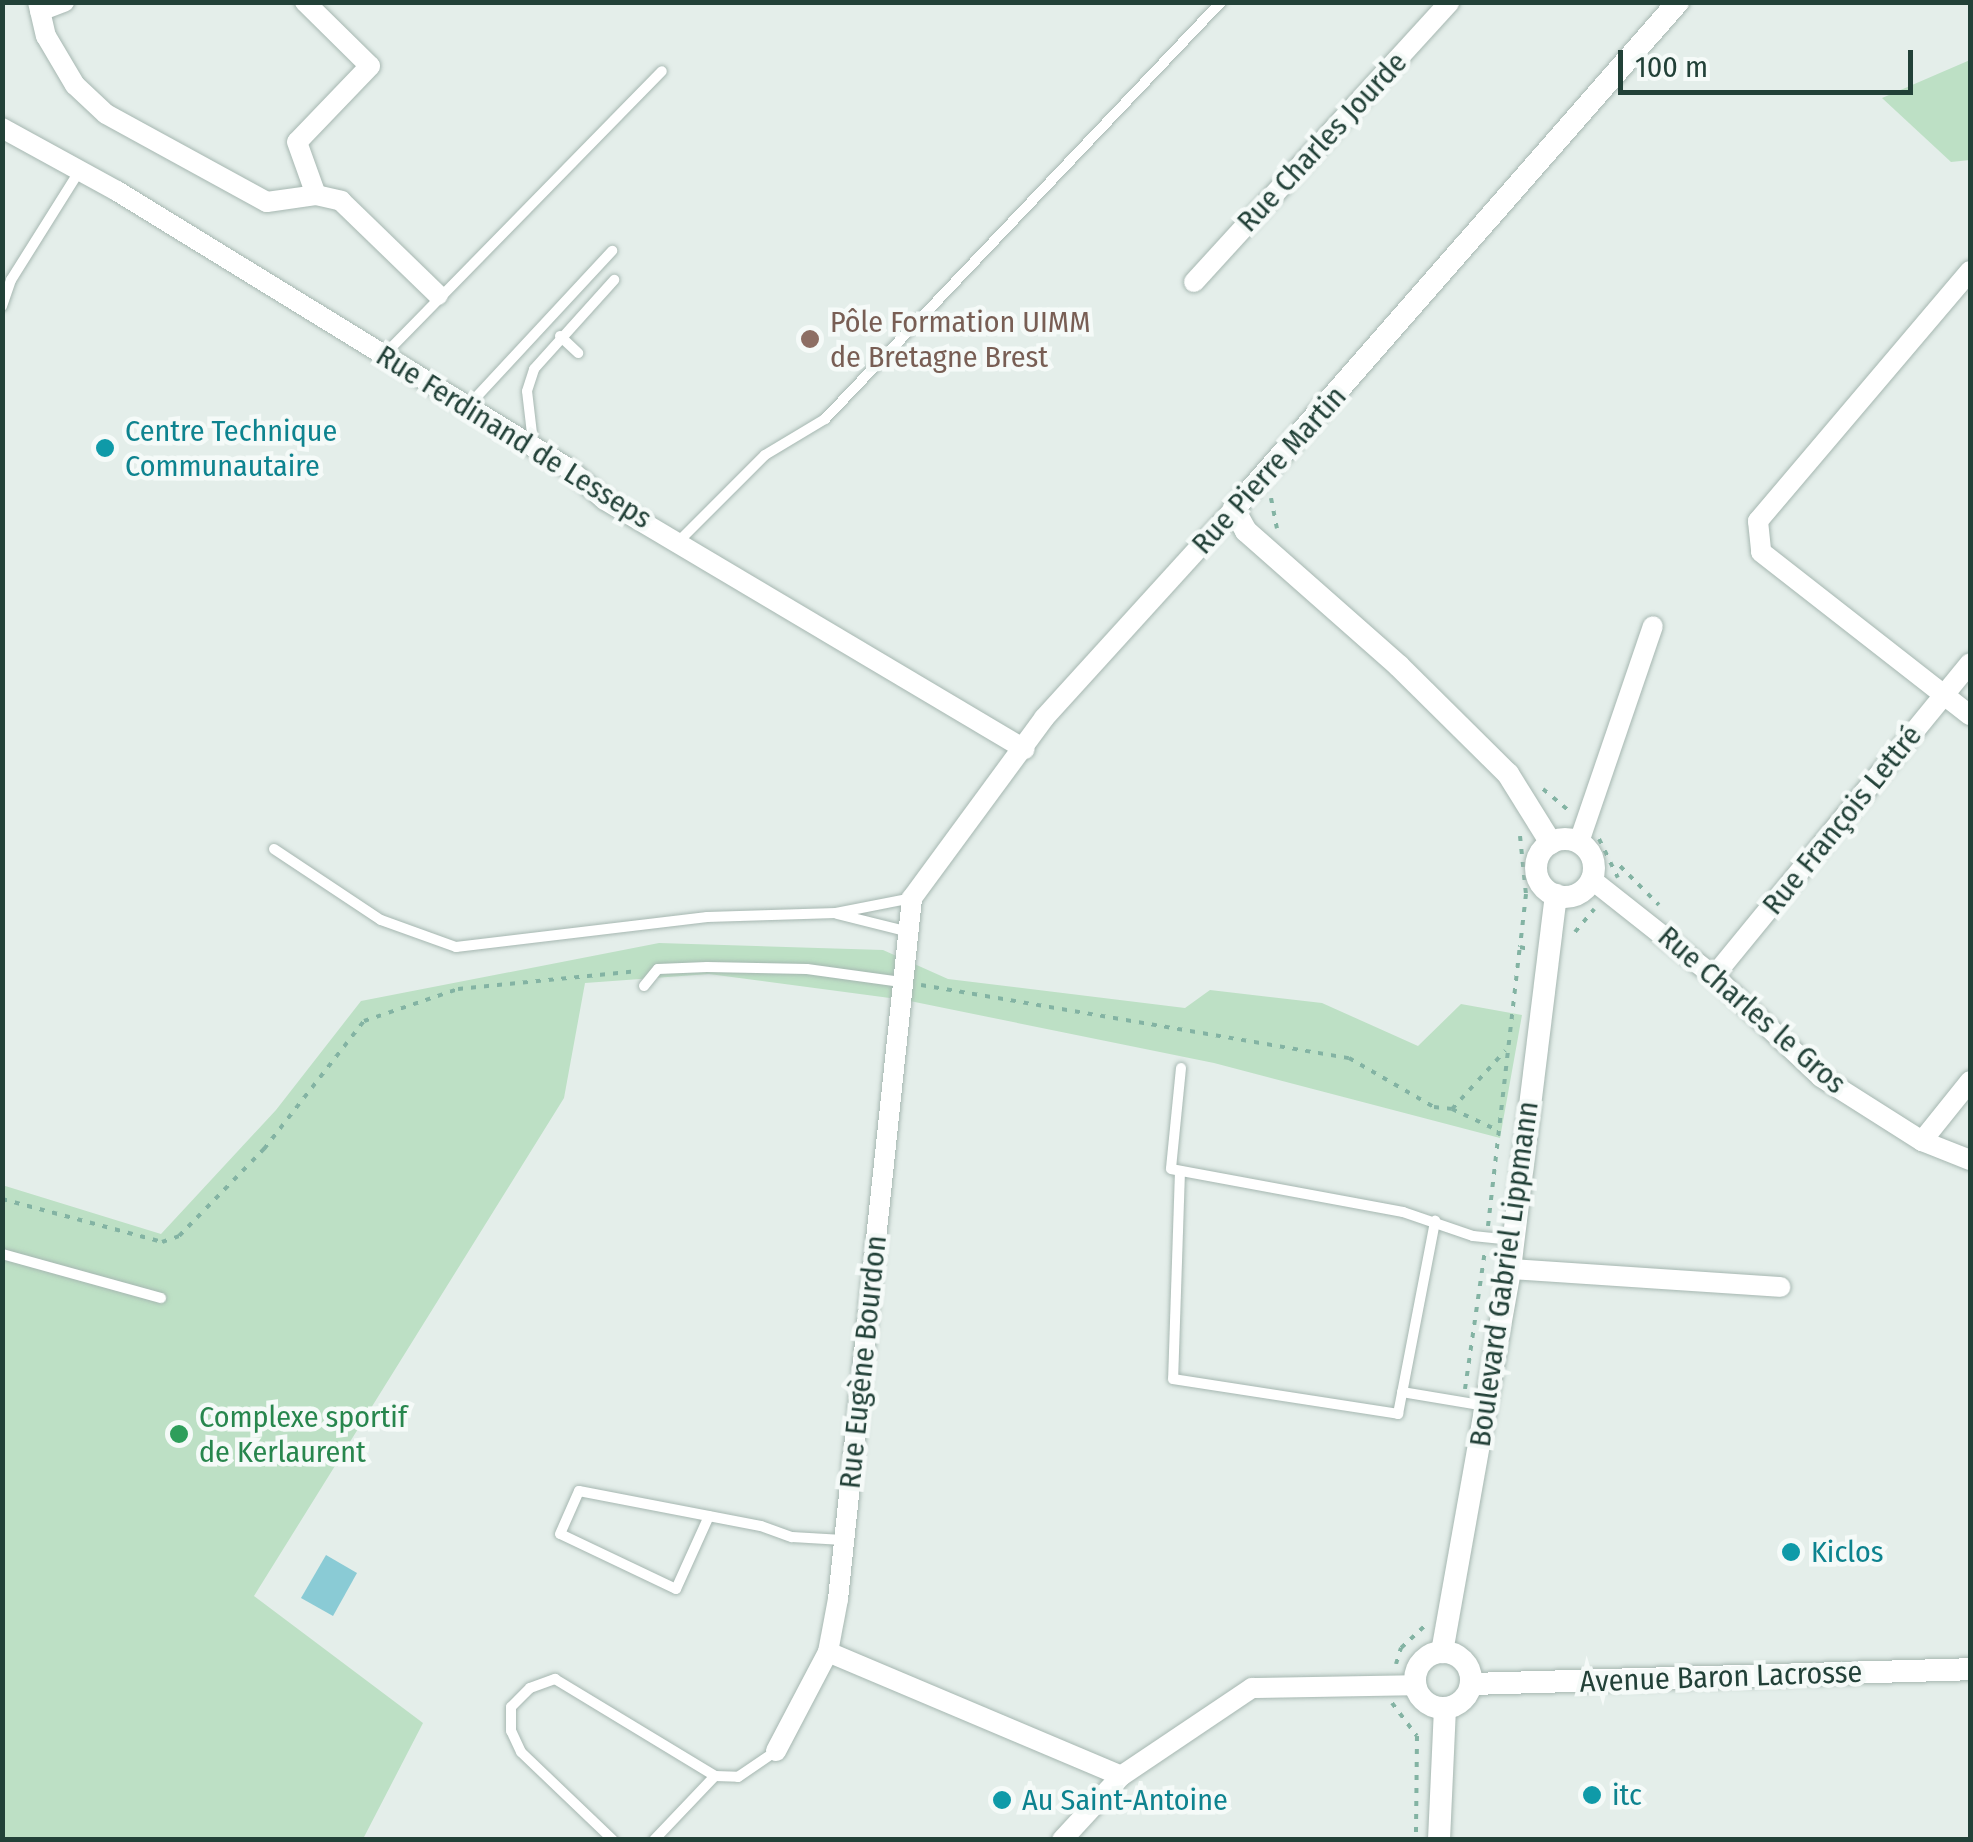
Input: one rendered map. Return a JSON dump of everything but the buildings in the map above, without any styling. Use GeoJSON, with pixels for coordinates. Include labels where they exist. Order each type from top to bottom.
{"type":"FeatureCollection","features":[{"type":"Feature","properties":{"kind":"street"},"geometry":{"type":"LineString","coordinates":[[64,2],[39,6],[46,36],[76,84],[106,114],[267,202],[316,195],[340,202],[438,294]]}},
{"type":"Feature","properties":{"kind":"street"},"geometry":{"type":"LineString","coordinates":[[305,2],[370,66],[297,142],[316,195]]}},
{"type":"Feature","properties":{"kind":"street","name":"Rue Charles Jourde"},"geometry":{"type":"LineString","coordinates":[[1194,282],[1450,2]]}},
{"type":"Feature","properties":{"kind":"street","name":"Rue Pierre Martin"},"geometry":{"type":"LineString","coordinates":[[912,898],[1025,749],[1044,718],[1234,509],[1678,2]]}},
{"type":"Feature","properties":{"kind":"street","name":"Rue Ferdinand de Lesseps"},"geometry":{"type":"LineString","coordinates":[[2,128],[80,170],[535,448],[605,500],[680,540],[1025,749]]}},
{"type":"Feature","properties":{"kind":"street"},"geometry":{"type":"LineString","coordinates":[[1970,271],[1758,522],[1762,552],[1970,715]]}},
{"type":"Feature","properties":{"kind":"street"},"geometry":{"type":"LineString","coordinates":[[1234,509],[1246,531],[1399,666],[1508,774],[1551,843]]}},
{"type":"Feature","properties":{"kind":"street"},"geometry":{"type":"LineString","coordinates":[[1582,833],[1551,843],[1538,857],[1538,876],[1556,895],[1573,895],[1592,880],[1591,854],[1582,833],[1654,626]]}},
{"type":"Feature","properties":{"kind":"street","name":"Rue François Lettré"},"geometry":{"type":"LineString","coordinates":[[1714,976],[1970,663]]}},
{"type":"Feature","properties":{"kind":"street","name":"Rue Charles le Gros"},"geometry":{"type":"LineString","coordinates":[[1592,880],[1714,976],[1821,1077],[1922,1140],[1970,1160]]}},
{"type":"Feature","properties":{"kind":"street","name":"Boulevard Gabriel Lippmann"},"geometry":{"type":"LineString","coordinates":[[1442,1652],[1510,1269],[1556,895]]}},
{"type":"Feature","properties":{"kind":"street"},"geometry":{"type":"LineString","coordinates":[[910,932],[912,898]]}},
{"type":"Feature","properties":{"kind":"street","name":"Rue Eugène Bourdon"},"geometry":{"type":"LineString","coordinates":[[776,1751],[828,1652],[844,1540],[903,960],[910,932]]}},
{"type":"Feature","properties":{"kind":"street"},"geometry":{"type":"LineString","coordinates":[[1922,1140],[1970,1080]]}},
{"type":"Feature","properties":{"kind":"street"},"geometry":{"type":"LineString","coordinates":[[1510,1269],[1780,1287]]}},
{"type":"Feature","properties":{"kind":"street"},"geometry":{"type":"LineString","coordinates":[[828,1652],[1121,1776]]}},
{"type":"Feature","properties":{"kind":"street"},"geometry":{"type":"LineString","coordinates":[[1442,1652],[1464,1661],[1471,1684],[1462,1700],[1445,1708],[1430,1704],[1416,1686],[1424,1659],[1442,1652]]}},
{"type":"Feature","properties":{"kind":"street","name":"Avenue Baron Lacrosse"},"geometry":{"type":"LineString","coordinates":[[1471,1684],[1970,1669]]}},
{"type":"Feature","properties":{"kind":"street"},"geometry":{"type":"LineString","coordinates":[[1062,1840],[1121,1776],[1252,1688],[1416,1686]]}},
{"type":"Feature","properties":{"kind":"street"},"geometry":{"type":"LineString","coordinates":[[1439,1840],[1445,1708]]}},
{"type":"Feature","properties":{"kind":"lane"},"geometry":{"type":"LineString","coordinates":[[680,540],[765,455],[825,419],[1220,2]]}},
{"type":"Feature","properties":{"kind":"lane"},"geometry":{"type":"LineString","coordinates":[[384,355],[438,294],[662,71]]}},
{"type":"Feature","properties":{"kind":"lane"},"geometry":{"type":"LineString","coordinates":[[2,306],[11,280],[80,170]]}},
{"type":"Feature","properties":{"kind":"lane"},"geometry":{"type":"LineString","coordinates":[[468,407],[612,251]]}},
{"type":"Feature","properties":{"kind":"lane"},"geometry":{"type":"LineString","coordinates":[[535,448],[527,392],[534,369],[614,280]]}},
{"type":"Feature","properties":{"kind":"lane"},"geometry":{"type":"LineString","coordinates":[[560,336],[578,352]]}},
{"type":"Feature","properties":{"kind":"lane"},"geometry":{"type":"LineString","coordinates":[[274,849],[380,920],[456,947],[707,917],[836,913],[912,898]]}},
{"type":"Feature","properties":{"kind":"lane"},"geometry":{"type":"LineString","coordinates":[[836,913],[910,932]]}},
{"type":"Feature","properties":{"kind":"lane"},"geometry":{"type":"LineString","coordinates":[[644,986],[658,969],[807,969],[901,982]]}},
{"type":"Feature","properties":{"kind":"lane"},"geometry":{"type":"LineString","coordinates":[[1181,1068],[1171,1169],[1435,1220],[1473,1236],[1514,1240]]}},
{"type":"Feature","properties":{"kind":"lane"},"geometry":{"type":"LineString","coordinates":[[1180,1170],[1174,1380],[1398,1414],[1435,1220]]}},
{"type":"Feature","properties":{"kind":"lane"},"geometry":{"type":"LineString","coordinates":[[2,1254],[160,1298]]}},
{"type":"Feature","properties":{"kind":"lane"},"geometry":{"type":"LineString","coordinates":[[1402,1392],[1487,1406]]}},
{"type":"Feature","properties":{"kind":"lane"},"geometry":{"type":"LineString","coordinates":[[709,1516],[676,1589],[560,1534],[578,1490],[709,1516],[792,1536],[844,1540]]}},
{"type":"Feature","properties":{"kind":"lane"},"geometry":{"type":"LineString","coordinates":[[613,1840],[521,1752],[511,1731],[512,1707],[530,1688],[555,1679],[715,1776],[738,1777],[776,1751]]}},
{"type":"Feature","properties":{"kind":"lane"},"geometry":{"type":"LineString","coordinates":[[654,1840],[715,1776]]}},
{"type":"Feature","properties":{"kind":"path"},"geometry":{"type":"LineString","coordinates":[[1274,486],[1271,500],[1282,541]]}},
{"type":"Feature","properties":{"kind":"path"},"geometry":{"type":"LineString","coordinates":[[1542,787],[1582,833],[1613,860]]}},
{"type":"Feature","properties":{"kind":"path"},"geometry":{"type":"LineString","coordinates":[[2,1198],[162,1242],[189,1225],[264,1148],[364,1021],[458,988],[658,969]]}},
{"type":"Feature","properties":{"kind":"path"},"geometry":{"type":"LineString","coordinates":[[901,982],[1349,1058],[1434,1107],[1452,1109],[1499,1131]]}},
{"type":"Feature","properties":{"kind":"path"},"geometry":{"type":"LineString","coordinates":[[1452,1109],[1508,1049]]}},
{"type":"Feature","properties":{"kind":"green space"},"geometry":{"type":"Polygon","coordinates":[[[1970,60],[1970,160],[1951,162],[1882,98],[1970,60]]]}},
{"type":"Feature","properties":{"kind":"green space","name":"Complexe sportif de Kerlaurent"},"geometry":{"type":"Polygon","coordinates":[[[659,943],[883,950],[948,979],[1185,1008],[1210,990],[1322,1003],[1418,1046],[1461,1004],[1522,1015],[1500,1138],[1214,1063],[905,1000],[709,974],[585,983],[564,1098],[254,1596],[423,1723],[363,1839],[3,1839],[2,1185],[161,1234],[276,1110],[361,1001],[659,943]]]}},
{"type":"Feature","properties":{"kind":"water"},"geometry":{"type":"Polygon","coordinates":[[[326,1555],[357,1573],[333,1616],[301,1598],[326,1555]]]}},
{"type":"Feature","properties":{"kind":"place","name":"Pôle Formation UIMM de Bretagne Brest"},"geometry":{"type":"Point","coordinates":[810,339]}},
{"type":"Feature","properties":{"kind":"place","name":"Centre Technique Communautaire"},"geometry":{"type":"Point","coordinates":[105,448]}},
{"type":"Feature","properties":{"kind":"place","name":"Complexe sportif de Kerlaurent"},"geometry":{"type":"Point","coordinates":[179,1434]}},
{"type":"Feature","properties":{"kind":"place","name":"Kiclos"},"geometry":{"type":"Point","coordinates":[1791,1552]}},
{"type":"Feature","properties":{"kind":"place","name":"itc"},"geometry":{"type":"Point","coordinates":[1592,1795]}},
{"type":"Feature","properties":{"kind":"place","name":"Au Saint-Antoine"},"geometry":{"type":"Point","coordinates":[1002,1800]}}]}
